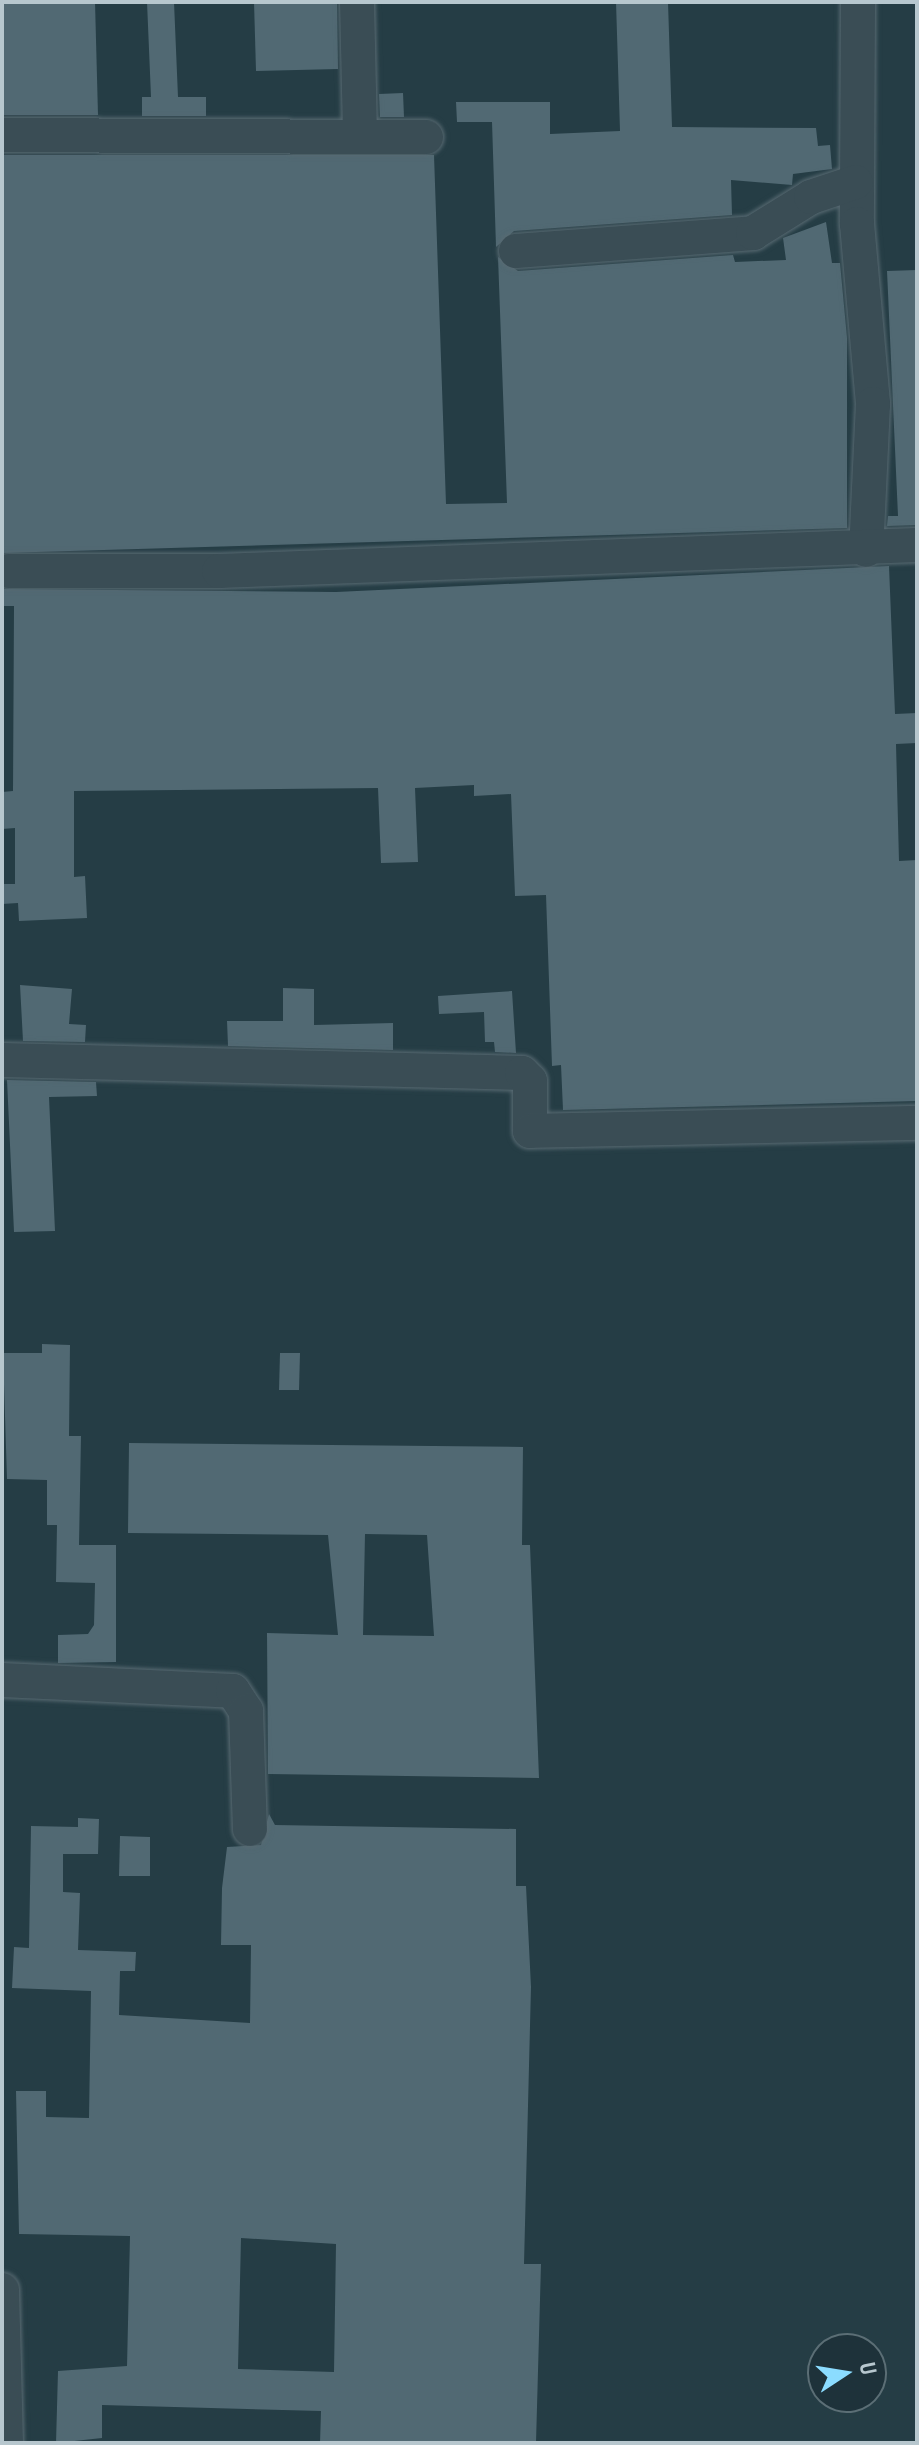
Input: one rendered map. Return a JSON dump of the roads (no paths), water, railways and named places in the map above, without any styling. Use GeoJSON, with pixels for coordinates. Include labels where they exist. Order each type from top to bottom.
{"type":"FeatureCollection","features":[{"type":"Feature","properties":{"kind":"street"},"geometry":{"type":"LineString","coordinates":[[357,2],[360,135]]}},
{"type":"Feature","properties":{"kind":"street"},"geometry":{"type":"LineString","coordinates":[[858,2],[856,182],[873,404],[866,550]]}},
{"type":"Feature","properties":{"kind":"street"},"geometry":{"type":"LineString","coordinates":[[2,135],[426,137]]}},
{"type":"Feature","properties":{"kind":"street"},"geometry":{"type":"LineString","coordinates":[[516,251],[753,233],[811,197],[856,182]]}},
{"type":"Feature","properties":{"kind":"street"},"geometry":{"type":"LineString","coordinates":[[9,571],[866,550],[917,545]]}},
{"type":"Feature","properties":{"kind":"street"},"geometry":{"type":"LineString","coordinates":[[2,1060],[522,1073],[530,1081],[530,1131],[917,1123]]}},
{"type":"Feature","properties":{"kind":"street"},"geometry":{"type":"LineString","coordinates":[[2,1680],[233,1691],[246,1711],[250,1829]]}},
{"type":"Feature","properties":{"kind":"street"},"geometry":{"type":"LineString","coordinates":[[2,2290],[6,2443]]}}]}
